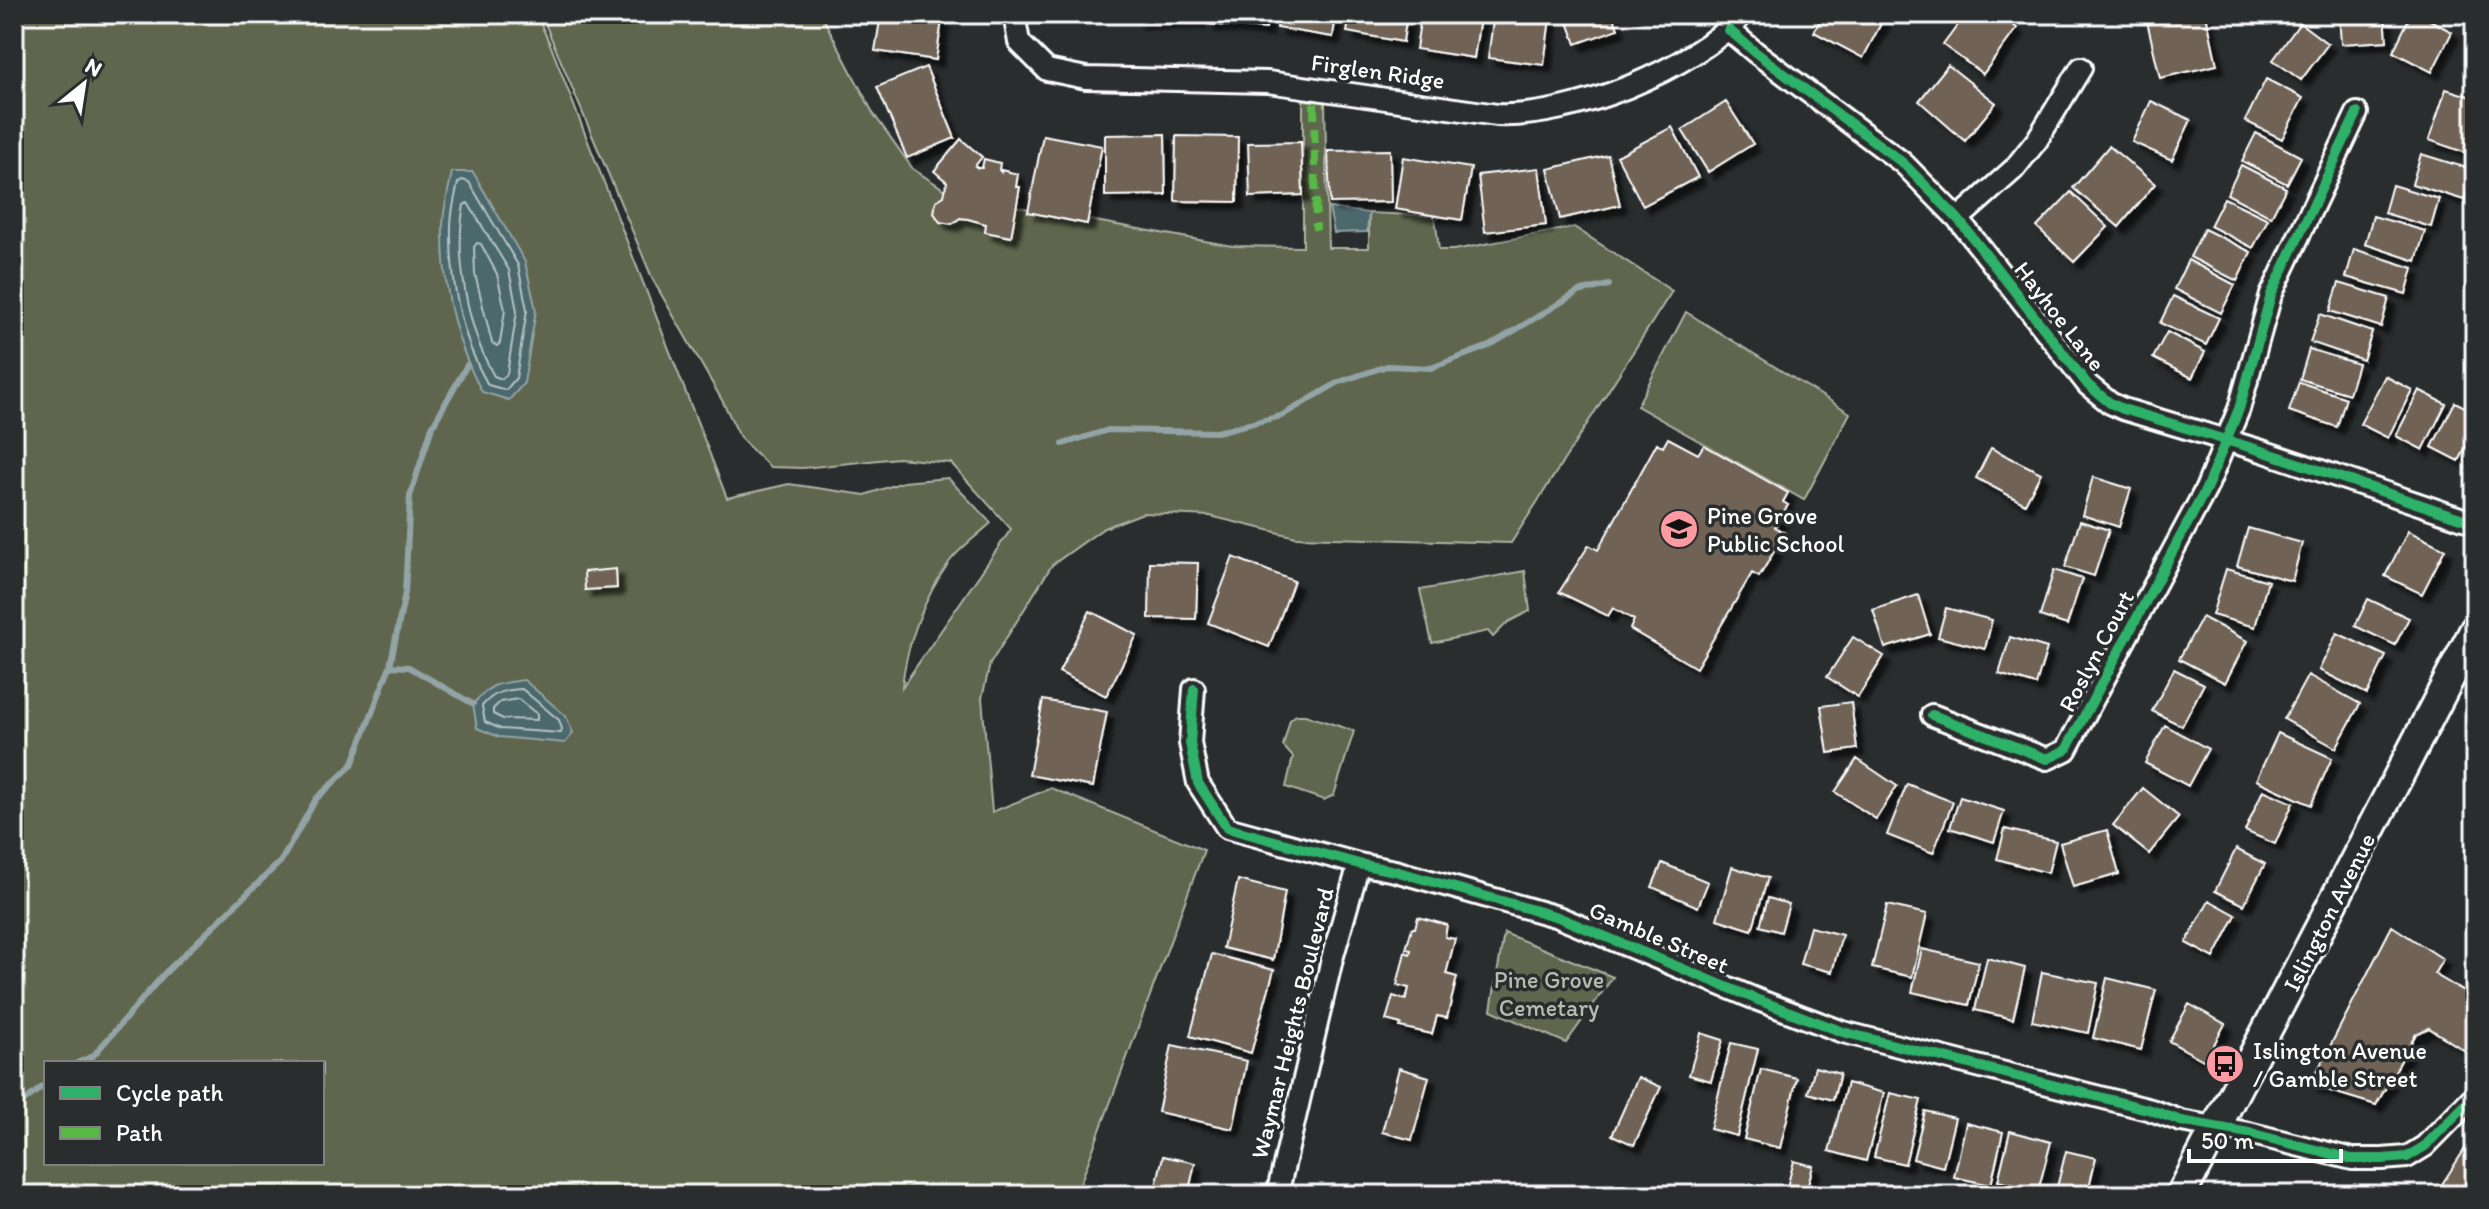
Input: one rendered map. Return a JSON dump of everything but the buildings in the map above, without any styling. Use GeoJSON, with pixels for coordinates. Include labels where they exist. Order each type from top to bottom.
{"type":"FeatureCollection","features":[{"type":"Feature","properties":{"kind":"main road","name":"Islington Avenue"},"geometry":{"type":"LineString","coordinates":[[2181,1195],[2475,629]]}},
{"type":"Feature","properties":{"kind":"street","name":"Firglen Ridge"},"geometry":{"type":"LineString","coordinates":[[1014,14],[1019,42],[1047,70],[1086,78],[1268,82],[1497,115],[1523,116],[1574,106],[1654,75],[1693,55],[1729,30],[1743,14]]}},
{"type":"Feature","properties":{"kind":"street","name":"Hayhoe Lane"},"geometry":{"type":"LineString","coordinates":[[1729,30],[1903,163],[1958,219],[2078,374],[2100,395],[2123,409],[2262,451],[2475,523]]}},
{"type":"Feature","properties":{"kind":"street"},"geometry":{"type":"LineString","coordinates":[[1958,219],[2014,169],[2037,140],[2081,68]]}},
{"type":"Feature","properties":{"kind":"street","name":"Roslyn Court"},"geometry":{"type":"LineString","coordinates":[[1932,715],[2047,759],[2066,750],[2206,489],[2239,409],[2271,295],[2357,113]]}},
{"type":"Feature","properties":{"kind":"street","name":"Gamble Street"},"geometry":{"type":"LineString","coordinates":[[1194,689],[1190,743],[1198,783],[1227,828],[1558,917],[1843,1032],[2151,1110],[2181,1121],[2352,1159],[2407,1157],[2425,1146],[2475,1095]]}},
{"type":"Feature","properties":{"kind":"street","name":"Waymar Heights Boulevard"},"geometry":{"type":"LineString","coordinates":[[1277,1195],[1332,959],[1359,864]]}},
{"type":"Feature","properties":{"kind":"green space"},"geometry":{"type":"Polygon","coordinates":[[[14,14],[536,14],[727,498],[789,484],[865,495],[903,482],[948,478],[991,523],[954,556],[933,589],[912,637],[902,687],[1011,529],[951,463],[898,458],[803,468],[770,467],[741,439],[653,280],[541,14],[821,14],[873,113],[913,169],[953,195],[1232,246],[1303,247],[1303,100],[1325,102],[1328,248],[1369,248],[1369,213],[1435,216],[1439,250],[1454,250],[1574,227],[1672,291],[1511,543],[1296,537],[1210,516],[1143,513],[1104,528],[1052,565],[990,664],[982,698],[992,812],[1051,788],[1204,850],[1076,1195],[14,1195],[14,14]]]}},
{"type":"Feature","properties":{"kind":"green space"},"geometry":{"type":"Polygon","coordinates":[[[1686,312],[1850,413],[1804,500],[1637,406],[1686,312]]]}},
{"type":"Feature","properties":{"kind":"green space"},"geometry":{"type":"Polygon","coordinates":[[[1525,571],[1530,611],[1508,622],[1493,637],[1488,631],[1432,643],[1420,590],[1525,571]]]}},
{"type":"Feature","properties":{"kind":"green space"},"geometry":{"type":"Polygon","coordinates":[[[1296,715],[1354,731],[1334,795],[1324,800],[1286,787],[1293,757],[1283,746],[1290,720],[1296,715]]]}},
{"type":"Feature","properties":{"kind":"green space","name":"Pine Grove Cemetary"},"geometry":{"type":"Polygon","coordinates":[[[1504,933],[1613,977],[1566,1043],[1491,1010],[1504,933]]]}},
{"type":"Feature","properties":{"kind":"water"},"geometry":{"type":"Polygon","coordinates":[[[452,172],[473,172],[525,262],[536,310],[524,383],[509,400],[482,392],[464,353],[452,312],[445,269],[443,226],[452,172]]]}},
{"type":"Feature","properties":{"kind":"water"},"geometry":{"type":"Polygon","coordinates":[[[1329,208],[1369,213],[1367,232],[1334,233],[1329,208]]]}},
{"type":"Feature","properties":{"kind":"water"},"geometry":{"type":"Polygon","coordinates":[[[524,680],[566,716],[573,733],[565,743],[499,737],[477,728],[473,704],[496,685],[524,680]]]}},
{"type":"Feature","properties":{"kind":"waterway"},"geometry":{"type":"LineString","coordinates":[[1063,444],[1108,430],[1217,432],[1281,416],[1339,382],[1387,366],[1431,368],[1489,346],[1578,292],[1609,285]]}},
{"type":"Feature","properties":{"kind":"waterway"},"geometry":{"type":"LineString","coordinates":[[82,1061],[93,1056],[164,974],[281,861],[316,799],[352,765],[390,666],[405,593],[410,496],[432,427],[467,365]]}},
{"type":"Feature","properties":{"kind":"waterway"},"geometry":{"type":"LineString","coordinates":[[390,666],[409,667],[473,704]]}},
{"type":"Feature","properties":{"kind":"waterway"},"geometry":{"type":"LineString","coordinates":[[14,1109],[44,1086]]}},
{"type":"Feature","properties":{"kind":"marked path"},"geometry":{"type":"LineString","coordinates":[[1314,103],[1316,230]]}},
{"type":"Feature","properties":{"kind":"cycle path"},"geometry":{"type":"LineString","coordinates":[[1729,30],[1903,163],[1958,219],[2088,385],[2110,403],[2475,523]]}},
{"type":"Feature","properties":{"kind":"cycle path"},"geometry":{"type":"LineString","coordinates":[[1932,715],[2047,759],[2066,750],[2206,489],[2239,409],[2271,295],[2357,113]]}},
{"type":"Feature","properties":{"kind":"cycle path"},"geometry":{"type":"LineString","coordinates":[[1194,689],[1190,743],[1198,783],[1227,828],[1558,917],[1843,1032],[2151,1110],[2181,1121],[2249,1133],[2352,1159],[2407,1157],[2425,1146],[2475,1095]]}},
{"type":"Feature","properties":{"kind":"place","name":"Pine Grove Public School"},"geometry":{"type":"Point","coordinates":[1679,529]}},
{"type":"Feature","properties":{"kind":"place","name":"Islington Avenue / Gamble Street"},"geometry":{"type":"Point","coordinates":[2225,1064]}}]}
